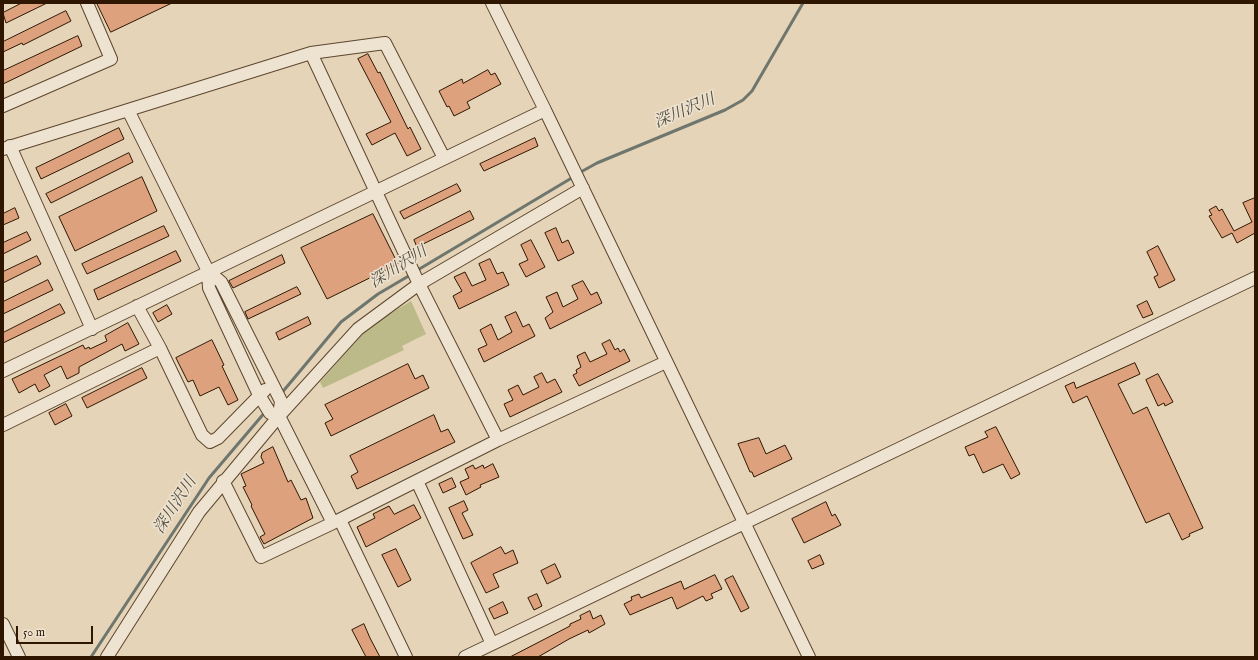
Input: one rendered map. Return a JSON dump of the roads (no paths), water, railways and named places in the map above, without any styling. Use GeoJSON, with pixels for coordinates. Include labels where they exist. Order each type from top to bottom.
{"type":"FeatureCollection","features":[{"type":"Feature","properties":{"kind":"street"},"geometry":{"type":"LineString","coordinates":[[3,106],[111,59],[86,3]]}},
{"type":"Feature","properties":{"kind":"street"},"geometry":{"type":"LineString","coordinates":[[492,3],[809,657]]}},
{"type":"Feature","properties":{"kind":"street"},"geometry":{"type":"LineString","coordinates":[[92,328],[7,147],[311,53],[385,43],[444,158]]}},
{"type":"Feature","properties":{"kind":"street"},"geometry":{"type":"LineString","coordinates":[[311,53],[375,192],[498,440]]}},
{"type":"Feature","properties":{"kind":"street"},"geometry":{"type":"LineString","coordinates":[[128,110],[208,271],[209,288],[268,407],[336,522],[406,657]]}},
{"type":"Feature","properties":{"kind":"street"},"geometry":{"type":"LineString","coordinates":[[3,371],[545,110]]}},
{"type":"Feature","properties":{"kind":"street"},"geometry":{"type":"LineString","coordinates":[[137,306],[160,348],[202,435],[210,442],[268,407],[358,329],[416,276],[581,185]]}},
{"type":"Feature","properties":{"kind":"street"},"geometry":{"type":"LineString","coordinates":[[208,271],[221,282],[276,392]]}},
{"type":"Feature","properties":{"kind":"street"},"geometry":{"type":"LineString","coordinates":[[465,657],[1255,278]]}},
{"type":"Feature","properties":{"kind":"street"},"geometry":{"type":"LineString","coordinates":[[3,425],[160,348]]}},
{"type":"Feature","properties":{"kind":"street"},"geometry":{"type":"LineString","coordinates":[[223,481],[261,557],[336,522],[498,440],[666,362]]}},
{"type":"Feature","properties":{"kind":"street"},"geometry":{"type":"LineString","coordinates":[[107,657],[199,512],[223,481],[276,392]]}},
{"type":"Feature","properties":{"kind":"street"},"geometry":{"type":"LineString","coordinates":[[268,407],[276,392]]}},
{"type":"Feature","properties":{"kind":"street"},"geometry":{"type":"LineString","coordinates":[[417,481],[492,644]]}},
{"type":"Feature","properties":{"kind":"street"},"geometry":{"type":"LineString","coordinates":[[3,624],[19,657]]}},
{"type":"Feature","properties":{"kind":"waterway","name":"深川沢川"},"geometry":{"type":"LineString","coordinates":[[579,173],[597,163],[725,110],[743,100],[752,91],[803,3]]}},
{"type":"Feature","properties":{"kind":"waterway","name":"深川沢川"},"geometry":{"type":"LineString","coordinates":[[416,271],[575,176]]}},
{"type":"Feature","properties":{"kind":"waterway","name":"深川沢川"},"geometry":{"type":"LineString","coordinates":[[280,395],[341,322],[378,294],[412,274]]}},
{"type":"Feature","properties":{"kind":"waterway","name":"深川沢川"},"geometry":{"type":"LineString","coordinates":[[91,657],[209,478],[266,411]]}}]}
